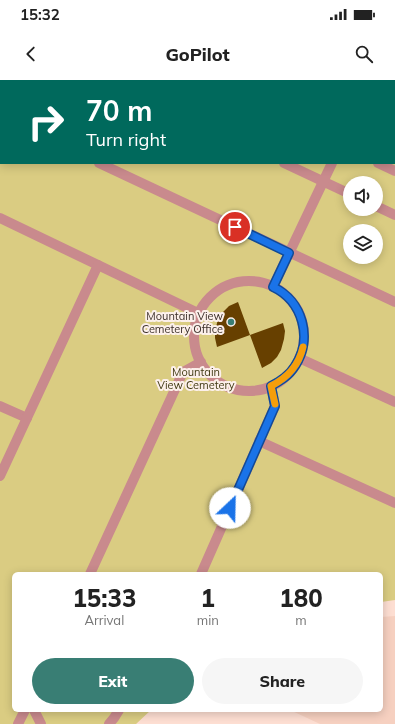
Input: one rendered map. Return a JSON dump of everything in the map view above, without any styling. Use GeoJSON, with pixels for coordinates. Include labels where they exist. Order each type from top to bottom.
{"type":"FeatureCollection","features":[{"type":"Feature","properties":{"kind":"lane"},"geometry":{"type":"LineString","coordinates":[[101,164],[395,302]]}},
{"type":"Feature","properties":{"kind":"lane"},"geometry":{"type":"LineString","coordinates":[[286,164],[343,191]]}},
{"type":"Feature","properties":{"kind":"lane"},"geometry":{"type":"LineString","coordinates":[[273,287],[332,164]]}},
{"type":"Feature","properties":{"kind":"lane"},"geometry":{"type":"LineString","coordinates":[[380,164],[395,171]]}},
{"type":"Feature","properties":{"kind":"lane"},"geometry":{"type":"LineString","coordinates":[[383,209],[395,215]]}},
{"type":"Feature","properties":{"kind":"lane"},"geometry":{"type":"LineString","coordinates":[[0,218],[200,314]]}},
{"type":"Feature","properties":{"kind":"lane"},"geometry":{"type":"LineString","coordinates":[[0,476],[98,265]]}},
{"type":"Feature","properties":{"kind":"lane"},"geometry":{"type":"LineString","coordinates":[[247,281],[258,282],[273,287],[285,294],[292,301],[302,319],[304,339],[299,358],[288,375],[271,386],[252,391],[232,388],[214,378],[201,362],[197,353],[195,333],[200,314],[211,297],[228,286],[247,281]]}},
{"type":"Feature","properties":{"kind":"lane"},"geometry":{"type":"LineString","coordinates":[[299,358],[395,402]]}},
{"type":"Feature","properties":{"kind":"lane"},"geometry":{"type":"LineString","coordinates":[[91,572],[183,372],[201,362]]}},
{"type":"Feature","properties":{"kind":"lane"},"geometry":{"type":"LineString","coordinates":[[202,572],[275,406],[271,386]]}},
{"type":"Feature","properties":{"kind":"lane"},"geometry":{"type":"LineString","coordinates":[[0,406],[27,418]]}},
{"type":"Feature","properties":{"kind":"lane"},"geometry":{"type":"LineString","coordinates":[[259,441],[395,503]]}},
{"type":"Feature","properties":{"kind":"lane"},"geometry":{"type":"LineString","coordinates":[[18,724],[24,712]]}},
{"type":"Feature","properties":{"kind":"lane"},"geometry":{"type":"LineString","coordinates":[[35,712],[41,724]]}},
{"type":"Feature","properties":{"kind":"lane"},"geometry":{"type":"LineString","coordinates":[[109,724],[118,712]]}},
{"type":"Feature","properties":{"kind":"shaded area"},"geometry":{"type":"Polygon","coordinates":[[[395,616],[395,724],[320,724],[294,712],[383,712],[383,617],[395,616]]]}},
{"type":"Feature","properties":{"kind":"green space","name":"Mountain View Cemetery"},"geometry":{"type":"Polygon","coordinates":[[[0,164],[395,164],[395,600],[383,602],[383,572],[12,572],[12,712],[149,712],[136,724],[0,724],[0,164]]]}},
{"type":"Feature","properties":{"kind":"building","name":"Mountain View Cemetery Office"},"geometry":{"type":"Polygon","coordinates":[[[238,302],[250,335],[217,347],[215,331],[218,319],[229,306],[238,302]]]}},
{"type":"Feature","properties":{"kind":"building","name":"Mountain View Cemetery Office"},"geometry":{"type":"Polygon","coordinates":[[[283,323],[285,331],[281,350],[277,357],[271,363],[262,368],[250,335],[283,323]]]}},
{"type":"Feature","properties":{"kind":"slow traffic"},"geometry":{"type":"LineString","coordinates":[[275,404],[271,386],[280,382],[288,375],[299,358],[303,347]]}},
{"type":"Feature","properties":{"kind":"place","name":"Mountain View Cemetery Office"},"geometry":{"type":"Point","coordinates":[231,322]}},
{"type":"Feature","properties":{"kind":"route"},"geometry":{"type":"LineString","coordinates":[[230,508],[275,406],[271,386],[280,382],[294,367],[299,358],[304,339],[302,319],[298,310],[285,294],[273,287],[289,253],[235,227]]}}]}
